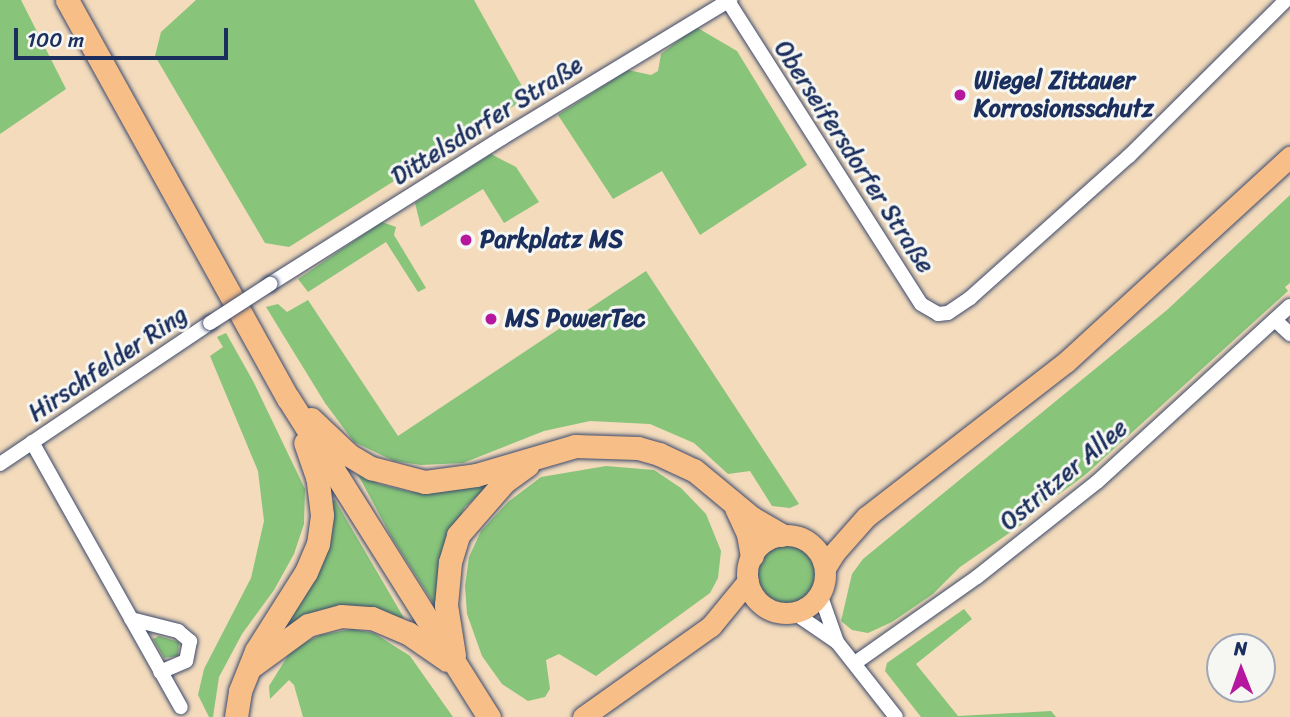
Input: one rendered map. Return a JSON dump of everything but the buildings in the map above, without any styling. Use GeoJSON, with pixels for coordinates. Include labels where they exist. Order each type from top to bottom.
{"type":"FeatureCollection","features":[{"type":"Feature","properties":{"kind":"highway"},"geometry":{"type":"LineString","coordinates":[[67,0],[288,398],[489,717]]}},
{"type":"Feature","properties":{"kind":"highway"},"geometry":{"type":"LineString","coordinates":[[288,398],[349,455],[387,474],[425,482],[458,480],[575,446],[603,445],[660,454],[706,478],[735,505],[781,535]]}},
{"type":"Feature","properties":{"kind":"highway"},"geometry":{"type":"LineString","coordinates":[[236,717],[240,691],[256,651],[306,572],[318,544],[322,514],[317,477],[288,398]]}},
{"type":"Feature","properties":{"kind":"highway"},"geometry":{"type":"LineString","coordinates":[[456,665],[446,605],[450,562],[458,535],[504,482],[542,454]]}},
{"type":"Feature","properties":{"kind":"highway"},"geometry":{"type":"LineString","coordinates":[[735,505],[748,534],[752,555]]}},
{"type":"Feature","properties":{"kind":"highway"},"geometry":{"type":"LineString","coordinates":[[250,668],[308,625],[341,616],[372,618],[408,633],[456,665]]}},
{"type":"Feature","properties":{"kind":"main road"},"geometry":{"type":"LineString","coordinates":[[748,581],[757,600],[766,607],[775,611],[793,612],[806,608],[820,594],[825,568],[835,552],[866,517],[1066,362],[1290,157]]}},
{"type":"Feature","properties":{"kind":"main road"},"geometry":{"type":"LineString","coordinates":[[583,717],[711,626],[740,594],[748,581],[752,555],[764,541],[781,535],[807,540],[825,536],[866,517]]}},
{"type":"Feature","properties":{"kind":"main road"},"geometry":{"type":"LineString","coordinates":[[807,540],[817,549],[825,568]]}},
{"type":"Feature","properties":{"kind":"main road"},"geometry":{"type":"LineString","coordinates":[[711,626],[766,607]]}},
{"type":"Feature","properties":{"kind":"street","name":"Oberseifersdorfer Straße"},"geometry":{"type":"LineString","coordinates":[[729,1],[921,304],[929,312],[938,314],[957,308],[1129,156],[1286,0]]}},
{"type":"Feature","properties":{"kind":"street","name":"Dittelsdorfer Straße"},"geometry":{"type":"LineString","coordinates":[[210,323],[502,138],[729,1]]}},
{"type":"Feature","properties":{"kind":"street","name":"Ostritzer Allee"},"geometry":{"type":"LineString","coordinates":[[855,663],[977,577],[1097,482],[1290,306]]}},
{"type":"Feature","properties":{"kind":"street"},"geometry":{"type":"LineString","coordinates":[[1275,320],[1290,334]]}},
{"type":"Feature","properties":{"kind":"street","name":"Hirschfelder Ring"},"geometry":{"type":"LineString","coordinates":[[0,464],[210,323]]}},
{"type":"Feature","properties":{"kind":"street","name":"Hirschfelder Ring"},"geometry":{"type":"LineString","coordinates":[[32,442],[181,707]]}},
{"type":"Feature","properties":{"kind":"street"},"geometry":{"type":"LineString","coordinates":[[820,594],[837,642]]}},
{"type":"Feature","properties":{"kind":"street"},"geometry":{"type":"LineString","coordinates":[[793,612],[837,642],[896,717]]}},
{"type":"Feature","properties":{"kind":"street"},"geometry":{"type":"LineString","coordinates":[[131,619],[178,631],[190,642],[186,661],[160,672]]}},
{"type":"Feature","properties":{"kind":"green space"},"geometry":{"type":"Polygon","coordinates":[[[0,0],[21,0],[66,89],[0,134],[0,0]]]}},
{"type":"Feature","properties":{"kind":"green space"},"geometry":{"type":"Polygon","coordinates":[[[196,0],[474,0],[528,97],[289,247],[265,243],[155,56],[161,32],[196,0]]]}},
{"type":"Feature","properties":{"kind":"green space"},"geometry":{"type":"Polygon","coordinates":[[[696,27],[737,51],[807,165],[700,235],[662,171],[613,199],[558,115],[628,70],[651,75],[658,71],[661,54],[696,27]]]}},
{"type":"Feature","properties":{"kind":"green space"},"geometry":{"type":"Polygon","coordinates":[[[491,154],[516,167],[539,202],[504,223],[483,189],[421,227],[415,203],[491,154]]]}},
{"type":"Feature","properties":{"kind":"green space"},"geometry":{"type":"Polygon","coordinates":[[[1290,195],[1290,283],[1285,287],[1288,291],[1085,475],[1058,495],[1053,491],[1021,525],[960,567],[933,594],[892,622],[868,633],[852,630],[841,621],[852,574],[863,559],[1167,310],[1290,195]]]}},
{"type":"Feature","properties":{"kind":"green space"},"geometry":{"type":"Polygon","coordinates":[[[382,222],[396,227],[394,235],[426,288],[418,292],[386,242],[308,292],[298,279],[382,222]]]}},
{"type":"Feature","properties":{"kind":"green space"},"geometry":{"type":"Polygon","coordinates":[[[646,271],[799,504],[790,508],[772,506],[750,471],[728,474],[694,443],[650,424],[590,421],[544,431],[463,463],[421,465],[394,461],[354,442],[325,403],[266,307],[278,304],[287,312],[308,300],[398,436],[646,271]]]}},
{"type":"Feature","properties":{"kind":"green space"},"geometry":{"type":"Polygon","coordinates":[[[226,333],[253,381],[305,489],[304,524],[294,554],[274,590],[242,634],[219,677],[213,717],[209,717],[198,695],[204,669],[251,578],[264,521],[258,471],[210,356],[223,347],[217,337],[226,333]]]}},
{"type":"Feature","properties":{"kind":"green space"},"geometry":{"type":"Polygon","coordinates":[[[606,466],[654,470],[681,488],[706,514],[721,551],[718,578],[710,593],[596,676],[559,654],[546,660],[550,689],[545,697],[528,701],[502,684],[482,656],[467,614],[465,586],[469,557],[481,531],[508,502],[541,477],[606,466]]]}},
{"type":"Feature","properties":{"kind":"green space"},"geometry":{"type":"Polygon","coordinates":[[[356,471],[379,484],[411,492],[442,492],[487,481],[488,486],[465,507],[453,530],[439,612],[392,538],[356,471]]]}},
{"type":"Feature","properties":{"kind":"green space"},"geometry":{"type":"Polygon","coordinates":[[[335,500],[404,618],[390,617],[276,634],[331,501],[335,500]]]}},
{"type":"Feature","properties":{"kind":"green space"},"geometry":{"type":"Polygon","coordinates":[[[785,545],[802,550],[810,558],[815,575],[810,592],[802,600],[785,605],[768,600],[760,592],[755,575],[760,558],[768,550],[785,545]]]}},
{"type":"Feature","properties":{"kind":"green space"},"geometry":{"type":"Polygon","coordinates":[[[964,609],[972,619],[916,664],[958,716],[1051,711],[1056,717],[921,717],[885,671],[887,663],[964,609]]]}},
{"type":"Feature","properties":{"kind":"green space"},"geometry":{"type":"Polygon","coordinates":[[[352,629],[374,633],[410,656],[453,717],[303,717],[294,685],[289,680],[270,699],[269,686],[292,649],[320,635],[352,629]]]}},
{"type":"Feature","properties":{"kind":"green space"},"geometry":{"type":"Polygon","coordinates":[[[159,636],[179,642],[178,656],[164,658],[153,639],[159,636]]]}},
{"type":"Feature","properties":{"kind":"place","name":"Wiegel Zittauer Korrosionsschutz"},"geometry":{"type":"Point","coordinates":[960,95]}},
{"type":"Feature","properties":{"kind":"place","name":"Parkplatz MS"},"geometry":{"type":"Point","coordinates":[466,240]}},
{"type":"Feature","properties":{"kind":"place","name":"MS PowerTec"},"geometry":{"type":"Point","coordinates":[491,319]}}]}
